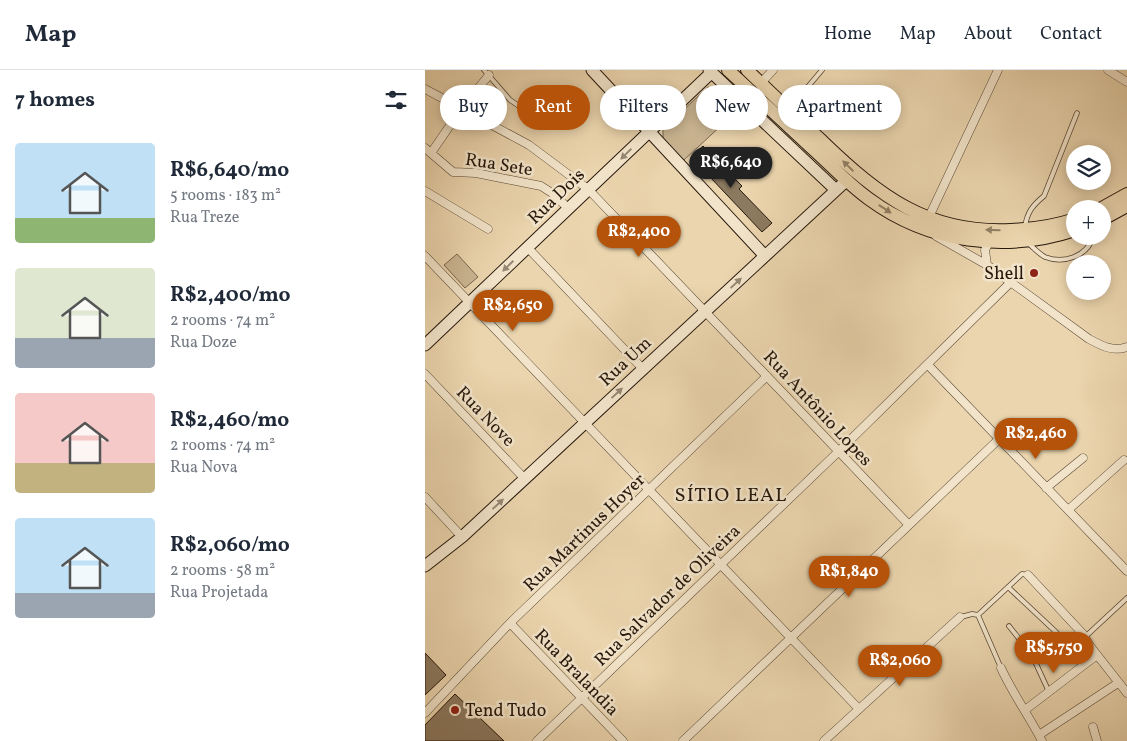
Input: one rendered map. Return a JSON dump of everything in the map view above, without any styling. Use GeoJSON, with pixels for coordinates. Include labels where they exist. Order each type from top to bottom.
{"type":"FeatureCollection","features":[{"type":"Feature","properties":{"kind":"main road"},"geometry":{"type":"LineString","coordinates":[[592,70],[765,256]]}},
{"type":"Feature","properties":{"kind":"main road"},"geometry":{"type":"LineString","coordinates":[[728,70],[847,180],[868,198],[892,214],[925,223],[1025,235],[1066,222]]}},
{"type":"Feature","properties":{"kind":"main road"},"geometry":{"type":"LineString","coordinates":[[747,70],[778,99]]}},
{"type":"Feature","properties":{"kind":"main road"},"geometry":{"type":"LineString","coordinates":[[711,71],[836,190]]}},
{"type":"Feature","properties":{"kind":"main road","name":"Rua Dois"},"geometry":{"type":"LineString","coordinates":[[425,344],[711,71]]}},
{"type":"Feature","properties":{"kind":"main road"},"geometry":{"type":"LineString","coordinates":[[810,130],[877,191],[925,223],[953,238],[989,242],[1025,235],[1066,231]]}},
{"type":"Feature","properties":{"kind":"main road","name":"Rua Um"},"geometry":{"type":"LineString","coordinates":[[425,566],[462,537],[847,180]]}},
{"type":"Feature","properties":{"kind":"main road"},"geometry":{"type":"LineString","coordinates":[[1111,203],[1127,194]]}},
{"type":"Feature","properties":{"kind":"main road"},"geometry":{"type":"LineString","coordinates":[[1111,215],[1127,206]]}},
{"type":"Feature","properties":{"kind":"street"},"geometry":{"type":"LineString","coordinates":[[761,83],[773,70]]}},
{"type":"Feature","properties":{"kind":"street"},"geometry":{"type":"LineString","coordinates":[[998,70],[925,223],[987,265],[1089,339],[1105,348],[1118,349],[1127,347]]}},
{"type":"Feature","properties":{"kind":"street"},"geometry":{"type":"LineString","coordinates":[[1109,70],[1127,82]]}},
{"type":"Feature","properties":{"kind":"street"},"geometry":{"type":"LineString","coordinates":[[478,85],[487,73]]}},
{"type":"Feature","properties":{"kind":"street","name":"Rua Antônio Lopes"},"geometry":{"type":"LineString","coordinates":[[425,89],[440,97]]}},
{"type":"Feature","properties":{"kind":"street"},"geometry":{"type":"LineString","coordinates":[[428,151],[445,130]]}},
{"type":"Feature","properties":{"kind":"street","name":"Rua Antônio Lopes"},"geometry":{"type":"LineString","coordinates":[[502,130],[529,145],[588,190],[909,525]]}},
{"type":"Feature","properties":{"kind":"street","name":"Rua Sete"},"geometry":{"type":"LineString","coordinates":[[428,151],[453,172],[476,172],[541,186],[569,208]]}},
{"type":"Feature","properties":{"kind":"street"},"geometry":{"type":"LineString","coordinates":[[425,191],[488,229]]}},
{"type":"Feature","properties":{"kind":"street"},"geometry":{"type":"LineString","coordinates":[[987,265],[985,250],[989,242]]}},
{"type":"Feature","properties":{"kind":"street"},"geometry":{"type":"LineString","coordinates":[[527,247],[643,369]]}},
{"type":"Feature","properties":{"kind":"street"},"geometry":{"type":"LineString","coordinates":[[425,256],[859,709]]}},
{"type":"Feature","properties":{"kind":"street","name":"Rua Salvador de Oliveira"},"geometry":{"type":"LineString","coordinates":[[537,741],[928,365],[1011,282]]}},
{"type":"Feature","properties":{"kind":"street"},"geometry":{"type":"LineString","coordinates":[[928,365],[1127,572]]}},
{"type":"Feature","properties":{"kind":"street","name":"Rua Nove"},"geometry":{"type":"LineString","coordinates":[[425,374],[525,479]]}},
{"type":"Feature","properties":{"kind":"street","name":"Rua Martinus Hoyer"},"geometry":{"type":"LineString","coordinates":[[425,713],[510,623],[767,376]]}},
{"type":"Feature","properties":{"kind":"street"},"geometry":{"type":"LineString","coordinates":[[683,741],[999,439]]}},
{"type":"Feature","properties":{"kind":"street"},"geometry":{"type":"LineString","coordinates":[[1046,488],[1083,458]]}},
{"type":"Feature","properties":{"kind":"street"},"geometry":{"type":"LineString","coordinates":[[1068,510],[1124,460]]}},
{"type":"Feature","properties":{"kind":"street"},"geometry":{"type":"LineString","coordinates":[[425,498],[462,537]]}},
{"type":"Feature","properties":{"kind":"street"},"geometry":{"type":"LineString","coordinates":[[1028,575],[1085,637],[1127,693]]}},
{"type":"Feature","properties":{"kind":"street"},"geometry":{"type":"LineString","coordinates":[[824,741],[961,617]]}},
{"type":"Feature","properties":{"kind":"street","name":"Rua Bralandia"},"geometry":{"type":"LineString","coordinates":[[510,623],[623,741]]}},
{"type":"Feature","properties":{"kind":"street"},"geometry":{"type":"LineString","coordinates":[[1025,710],[1097,655]]}},
{"type":"Feature","properties":{"kind":"street"},"geometry":{"type":"LineString","coordinates":[[1001,668],[1016,700],[1025,710],[1041,738],[1118,682]]}},
{"type":"Feature","properties":{"kind":"street"},"geometry":{"type":"LineString","coordinates":[[1093,727],[1097,741]]}},
{"type":"Feature","properties":{"kind":"lane"},"geometry":{"type":"LineString","coordinates":[[810,85],[822,70]]}},
{"type":"Feature","properties":{"kind":"lane"},"geometry":{"type":"LineString","coordinates":[[487,73],[510,100],[517,105]]}},
{"type":"Feature","properties":{"kind":"lane"},"geometry":{"type":"LineString","coordinates":[[1077,113],[1044,196],[1036,202],[1027,214],[1025,235],[1043,256],[1059,260],[1078,257],[1089,245]]}},
{"type":"Feature","properties":{"kind":"lane"},"geometry":{"type":"LineString","coordinates":[[978,616],[1023,574],[1028,575]]}},
{"type":"Feature","properties":{"kind":"lane"},"geometry":{"type":"LineString","coordinates":[[1008,587],[1056,632],[1082,666]]}},
{"type":"Feature","properties":{"kind":"lane"},"geometry":{"type":"LineString","coordinates":[[1085,637],[1127,598]]}},
{"type":"Feature","properties":{"kind":"lane"},"geometry":{"type":"LineString","coordinates":[[961,617],[973,614],[978,616],[1001,668]]}},
{"type":"Feature","properties":{"kind":"lane"},"geometry":{"type":"LineString","coordinates":[[1009,626],[1032,655],[1049,692]]}},
{"type":"Feature","properties":{"kind":"shaded area"},"geometry":{"type":"Polygon","coordinates":[[[696,98],[696,130],[716,130],[684,160],[663,139],[663,130],[686,130],[686,108],[696,98]]]}},
{"type":"Feature","properties":{"kind":"shaded area"},"geometry":{"type":"Polygon","coordinates":[[[457,254],[478,277],[465,288],[444,265],[457,254]]]}},
{"type":"Feature","properties":{"kind":"building"},"geometry":{"type":"Polygon","coordinates":[[[703,146],[713,157],[711,159],[729,178],[731,175],[742,186],[739,189],[772,223],[762,232],[691,157],[703,146]]]}},
{"type":"Feature","properties":{"kind":"building"},"geometry":{"type":"Polygon","coordinates":[[[425,653],[446,675],[425,695],[425,653]]]}},
{"type":"Feature","properties":{"kind":"building","name":"Tend Tudo"},"geometry":{"type":"Polygon","coordinates":[[[455,694],[504,741],[425,741],[425,725],[455,694]]]}},
{"type":"Feature","properties":{"kind":"place","name":"Shell"},"geometry":{"type":"Point","coordinates":[1034,273]}},
{"type":"Feature","properties":{"kind":"place","name":"Tend Tudo"},"geometry":{"type":"Point","coordinates":[455,710]}},
{"type":"Feature","properties":{"kind":"district","name":"SÍTIO LEAL"},"geometry":{"type":"Point","coordinates":[731,494]}}]}
